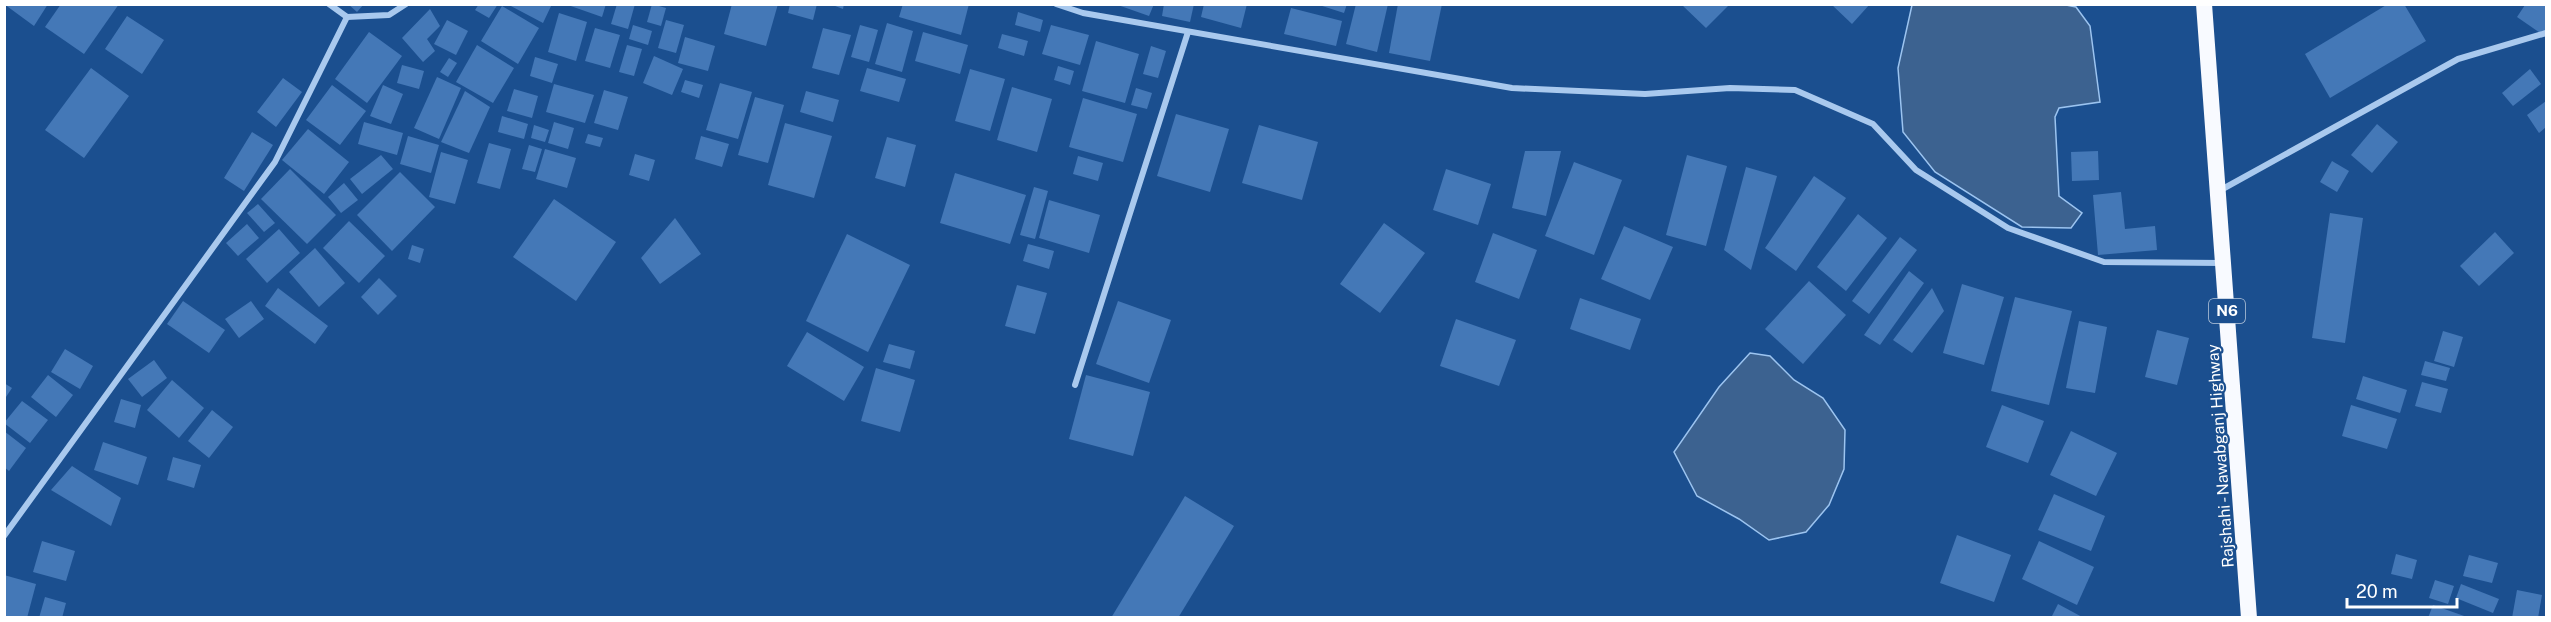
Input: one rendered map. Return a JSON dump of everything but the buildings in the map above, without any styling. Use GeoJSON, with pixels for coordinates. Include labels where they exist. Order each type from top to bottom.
{"type":"FeatureCollection","features":[{"type":"Feature","properties":{"kind":"highway","name":"Rajshahi - Nawabganj Highway"},"geometry":{"type":"LineString","coordinates":[[2204,4],[2249,618]]}},
{"type":"Feature","properties":{"kind":"street"},"geometry":{"type":"LineString","coordinates":[[329,4],[347,17],[389,15],[406,4]]}},
{"type":"Feature","properties":{"kind":"street"},"geometry":{"type":"LineString","coordinates":[[1056,4],[1083,13],[1512,88],[1645,94],[1730,88],[1795,90],[1873,124],[1916,170],[2008,228],[2104,262],[2223,263]]}},
{"type":"Feature","properties":{"kind":"street"},"geometry":{"type":"LineString","coordinates":[[4,536],[275,162],[347,17]]}},
{"type":"Feature","properties":{"kind":"street"},"geometry":{"type":"LineString","coordinates":[[1075,385],[1188,32]]}},
{"type":"Feature","properties":{"kind":"street"},"geometry":{"type":"LineString","coordinates":[[2218,192],[2458,59],[2547,33]]}},
{"type":"Feature","properties":{"kind":"water"},"geometry":{"type":"Polygon","coordinates":[[[1912,5],[2066,5],[2076,7],[2090,26],[2100,102],[2059,108],[2055,117],[2059,196],[2082,213],[2071,228],[2022,227],[1935,172],[1903,132],[1898,68],[1912,5]]]}},
{"type":"Feature","properties":{"kind":"water"},"geometry":{"type":"Polygon","coordinates":[[[1750,353],[1770,356],[1794,380],[1823,398],[1845,430],[1844,469],[1829,505],[1806,532],[1769,540],[1739,519],[1697,496],[1674,452],[1719,387],[1750,353]]]}}]}
